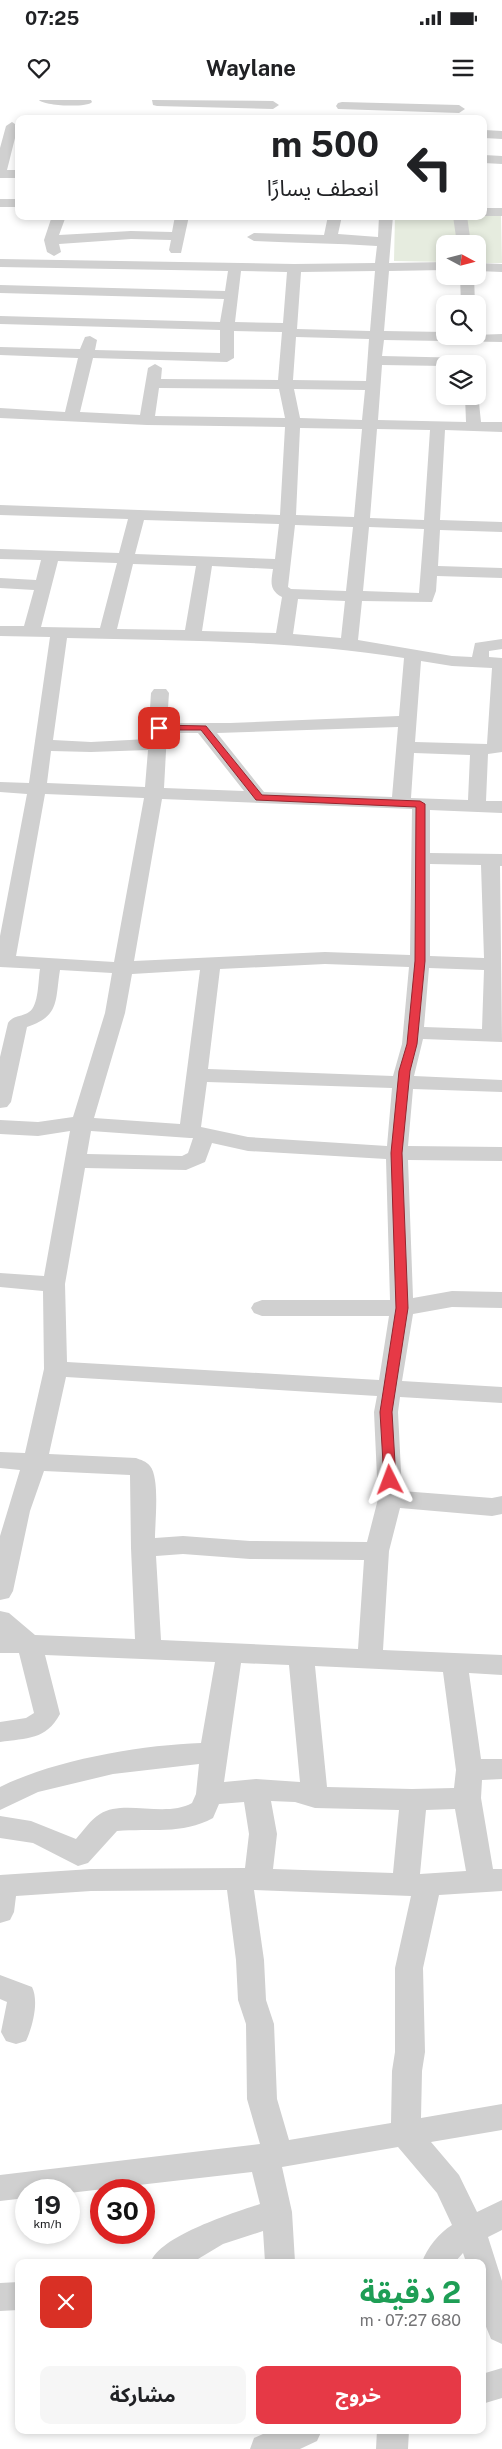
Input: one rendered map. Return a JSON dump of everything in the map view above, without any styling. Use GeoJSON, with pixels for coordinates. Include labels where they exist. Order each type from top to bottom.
{"type":"FeatureCollection","features":[{"type":"Feature","properties":{"kind":"street"},"geometry":{"type":"LineString","coordinates":[[45,100],[86,101],[84,115]]}},
{"type":"Feature","properties":{"kind":"street"},"geometry":{"type":"LineString","coordinates":[[155,115],[157,101],[274,103]]}},
{"type":"Feature","properties":{"kind":"street"},"geometry":{"type":"LineString","coordinates":[[343,108],[460,109]]}},
{"type":"Feature","properties":{"kind":"street"},"geometry":{"type":"LineString","coordinates":[[10,126],[0,174],[15,174]]}},
{"type":"Feature","properties":{"kind":"street"},"geometry":{"type":"LineString","coordinates":[[487,134],[502,135]]}},
{"type":"Feature","properties":{"kind":"street"},"geometry":{"type":"LineString","coordinates":[[487,159],[502,160]]}},
{"type":"Feature","properties":{"kind":"street"},"geometry":{"type":"LineString","coordinates":[[0,203],[15,203]]}},
{"type":"Feature","properties":{"kind":"street"},"geometry":{"type":"LineString","coordinates":[[487,212],[502,212]]}},
{"type":"Feature","properties":{"kind":"street"},"geometry":{"type":"LineString","coordinates":[[29,264],[48,263],[51,260],[54,255],[51,240],[58,220]]}},
{"type":"Feature","properties":{"kind":"street"},"geometry":{"type":"LineString","coordinates":[[174,266],[181,220]]}},
{"type":"Feature","properties":{"kind":"street"},"geometry":{"type":"LineString","coordinates":[[314,267],[333,220]]}},
{"type":"Feature","properties":{"kind":"street"},"geometry":{"type":"LineString","coordinates":[[349,644],[362,522],[373,360],[386,220]]}},
{"type":"Feature","properties":{"kind":"street"},"geometry":{"type":"LineString","coordinates":[[461,220],[463,235]]}},
{"type":"Feature","properties":{"kind":"street"},"geometry":{"type":"LineString","coordinates":[[226,384],[226,325],[231,295],[255,230],[324,239],[384,242]]}},
{"type":"Feature","properties":{"kind":"street"},"geometry":{"type":"LineString","coordinates":[[51,240],[131,235],[178,236]]}},
{"type":"Feature","properties":{"kind":"street"},"geometry":{"type":"LineString","coordinates":[[0,263],[241,268],[436,266]]}},
{"type":"Feature","properties":{"kind":"street"},"geometry":{"type":"LineString","coordinates":[[59,291],[66,265]]}},
{"type":"Feature","properties":{"kind":"street"},"geometry":{"type":"LineString","coordinates":[[72,417],[85,353],[96,324],[112,266]]}},
{"type":"Feature","properties":{"kind":"street"},"geometry":{"type":"LineString","coordinates":[[486,267],[502,268]]}},
{"type":"Feature","properties":{"kind":"street"},"geometry":{"type":"LineString","coordinates":[[294,268],[286,384],[293,422],[288,520],[280,589],[288,594],[424,600],[427,597],[438,426]]}},
{"type":"Feature","properties":{"kind":"street"},"geometry":{"type":"LineString","coordinates":[[0,289],[231,295]]}},
{"type":"Feature","properties":{"kind":"street"},"geometry":{"type":"LineString","coordinates":[[148,325],[154,294]]}},
{"type":"Feature","properties":{"kind":"street"},"geometry":{"type":"LineString","coordinates":[[0,320],[96,324],[226,325],[375,335],[436,336]]}},
{"type":"Feature","properties":{"kind":"street"},"geometry":{"type":"LineString","coordinates":[[486,338],[502,338]]}},
{"type":"Feature","properties":{"kind":"street"},"geometry":{"type":"LineString","coordinates":[[0,370],[3,351],[227,358]]}},
{"type":"Feature","properties":{"kind":"street"},"geometry":{"type":"LineString","coordinates":[[147,420],[156,357]]}},
{"type":"Feature","properties":{"kind":"street"},"geometry":{"type":"LineString","coordinates":[[373,360],[436,362]]}},
{"type":"Feature","properties":{"kind":"street"},"geometry":{"type":"LineString","coordinates":[[153,383],[371,386]]}},
{"type":"Feature","properties":{"kind":"street"},"geometry":{"type":"LineString","coordinates":[[473,405],[474,426]]}},
{"type":"Feature","properties":{"kind":"street"},"geometry":{"type":"LineString","coordinates":[[0,413],[147,420],[502,427],[502,446]]}},
{"type":"Feature","properties":{"kind":"street"},"geometry":{"type":"LineString","coordinates":[[0,510],[502,527]]}},
{"type":"Feature","properties":{"kind":"street"},"geometry":{"type":"LineString","coordinates":[[107,634],[137,514]]}},
{"type":"Feature","properties":{"kind":"street"},"geometry":{"type":"LineString","coordinates":[[0,554],[282,564]]}},
{"type":"Feature","properties":{"kind":"street"},"geometry":{"type":"LineString","coordinates":[[31,632],[51,555]]}},
{"type":"Feature","properties":{"kind":"street"},"geometry":{"type":"LineString","coordinates":[[192,637],[205,560]]}},
{"type":"Feature","properties":{"kind":"street"},"geometry":{"type":"LineString","coordinates":[[429,571],[502,573]]}},
{"type":"Feature","properties":{"kind":"street"},"geometry":{"type":"LineString","coordinates":[[0,583],[44,584]]}},
{"type":"Feature","properties":{"kind":"street"},"geometry":{"type":"LineString","coordinates":[[284,638],[290,597],[288,594]]}},
{"type":"Feature","properties":{"kind":"street"},"geometry":{"type":"LineString","coordinates":[[0,631],[284,638],[349,644],[413,655],[502,663],[496,748],[479,750],[405,748]]}},
{"type":"Feature","properties":{"kind":"street"},"geometry":{"type":"LineString","coordinates":[[59,632],[42,745],[38,788],[2,962],[123,968],[325,958],[498,964]]}},
{"type":"Feature","properties":{"kind":"street"},"geometry":{"type":"LineString","coordinates":[[480,662],[481,647],[502,644]]}},
{"type":"Feature","properties":{"kind":"street"},"geometry":{"type":"LineString","coordinates":[[370,1659],[377,1551],[390,1499],[386,1412],[402,1308],[396,1153],[404,1083],[413,1032],[420,961],[420,858],[411,804],[405,748],[413,655]]}},
{"type":"Feature","properties":{"kind":"street"},"geometry":{"type":"LineString","coordinates":[[0,1590],[18,1511],[35,1461],[56,1369],[54,1284],[82,1124],[115,1013],[154,795],[160,693]]}},
{"type":"Feature","properties":{"kind":"street"},"geometry":{"type":"LineString","coordinates":[[42,745],[91,747],[203,728],[408,721]]}},
{"type":"Feature","properties":{"kind":"street"},"geometry":{"type":"LineString","coordinates":[[203,728],[259,798]]}},
{"type":"Feature","properties":{"kind":"street"},"geometry":{"type":"LineString","coordinates":[[477,806],[479,750]]}},
{"type":"Feature","properties":{"kind":"street"},"geometry":{"type":"LineString","coordinates":[[0,787],[154,795],[502,807]]}},
{"type":"Feature","properties":{"kind":"street"},"geometry":{"type":"LineString","coordinates":[[413,1032],[497,1036],[496,860],[420,858]]}},
{"type":"Feature","properties":{"kind":"street"},"geometry":{"type":"LineString","coordinates":[[0,879],[20,880]]}},
{"type":"Feature","properties":{"kind":"street"},"geometry":{"type":"LineString","coordinates":[[0,1102],[18,1023],[36,1017],[44,1009],[51,964]]}},
{"type":"Feature","properties":{"kind":"street"},"geometry":{"type":"LineString","coordinates":[[76,1161],[186,1163],[198,1157],[198,1075],[210,965]]}},
{"type":"Feature","properties":{"kind":"street"},"geometry":{"type":"LineString","coordinates":[[198,1075],[502,1086]]}},
{"type":"Feature","properties":{"kind":"street"},"geometry":{"type":"LineString","coordinates":[[0,1127],[38,1129],[63,1124],[82,1124],[197,1133],[248,1144],[396,1153],[502,1154]]}},
{"type":"Feature","properties":{"kind":"street"},"geometry":{"type":"LineString","coordinates":[[0,1280],[54,1284]]}},
{"type":"Feature","properties":{"kind":"street"},"geometry":{"type":"LineString","coordinates":[[262,1308],[402,1308],[452,1299],[502,1300]]}},
{"type":"Feature","properties":{"kind":"street"},"geometry":{"type":"LineString","coordinates":[[56,1369],[502,1395]]}},
{"type":"Feature","properties":{"kind":"street"},"geometry":{"type":"LineString","coordinates":[[0,1460],[139,1469],[143,1479],[143,1548],[150,1651]]}},
{"type":"Feature","properties":{"kind":"street"},"geometry":{"type":"LineString","coordinates":[[390,1499],[492,1507],[502,1505]]}},
{"type":"Feature","properties":{"kind":"street"},"geometry":{"type":"LineString","coordinates":[[143,1548],[183,1545],[250,1550],[377,1551]]}},
{"type":"Feature","properties":{"kind":"street"},"geometry":{"type":"LineString","coordinates":[[0,1620],[30,1645],[48,1714],[41,1723],[35,1726],[0,1732]]}},
{"type":"Feature","properties":{"kind":"street"},"geometry":{"type":"LineString","coordinates":[[0,1643],[502,1665]]}},
{"type":"Feature","properties":{"kind":"street"},"geometry":{"type":"LineString","coordinates":[[0,1655],[30,1645]]}},
{"type":"Feature","properties":{"kind":"street"},"geometry":{"type":"LineString","coordinates":[[78,1868],[110,1821],[144,1818],[161,1820],[196,1814],[203,1810],[209,1794],[213,1753],[230,1652]]}},
{"type":"Feature","properties":{"kind":"street"},"geometry":{"type":"LineString","coordinates":[[301,1656],[315,1797]]}},
{"type":"Feature","properties":{"kind":"street"},"geometry":{"type":"LineString","coordinates":[[0,1912],[2,1885],[78,1868],[249,1879],[416,1885],[492,1880],[467,1798],[469,1770],[455,1663]]}},
{"type":"Feature","properties":{"kind":"street"},"geometry":{"type":"LineString","coordinates":[[0,1799],[32,1783],[113,1764],[183,1754],[213,1753]]}},
{"type":"Feature","properties":{"kind":"street"},"geometry":{"type":"LineString","coordinates":[[469,1770],[502,1769]]}},
{"type":"Feature","properties":{"kind":"street"},"geometry":{"type":"LineString","coordinates":[[209,1794],[256,1790],[295,1792],[315,1797],[412,1800],[467,1798]]}},
{"type":"Feature","properties":{"kind":"street"},"geometry":{"type":"LineString","coordinates":[[256,1790],[263,1834],[249,1879],[252,2000],[260,2024],[262,2099],[271,2156],[280,2259]]}},
{"type":"Feature","properties":{"kind":"street"},"geometry":{"type":"LineString","coordinates":[[412,1800],[416,1885],[409,1968],[408,2012],[410,2052],[407,2071],[406,2135],[448,2184],[471,2232],[480,2259]]}},
{"type":"Feature","properties":{"kind":"street"},"geometry":{"type":"LineString","coordinates":[[0,1827],[19,1827],[64,1844],[78,1868]]}},
{"type":"Feature","properties":{"kind":"street"},"geometry":{"type":"LineString","coordinates":[[0,1987],[22,1995],[16,2032]]}},
{"type":"Feature","properties":{"kind":"street"},"geometry":{"type":"LineString","coordinates":[[0,2188],[271,2156],[406,2135],[502,2117]]}},
{"type":"Feature","properties":{"kind":"street"},"geometry":{"type":"LineString","coordinates":[[171,2259],[212,2234],[277,2212]]}},
{"type":"Feature","properties":{"kind":"street"},"geometry":{"type":"LineString","coordinates":[[439,2259],[454,2240],[502,2214]]}},
{"type":"Feature","properties":{"kind":"street"},"geometry":{"type":"LineString","coordinates":[[486,2279],[502,2329]]}},
{"type":"Feature","properties":{"kind":"street"},"geometry":{"type":"LineString","coordinates":[[0,2297],[15,2296]]}},
{"type":"Feature","properties":{"kind":"street"},"geometry":{"type":"LineString","coordinates":[[486,2388],[502,2383]]}},
{"type":"Feature","properties":{"kind":"street"},"geometry":{"type":"LineString","coordinates":[[266,2449],[298,2434]]}},
{"type":"Feature","properties":{"kind":"street"},"geometry":{"type":"LineString","coordinates":[[392,2449],[393,2434]]}},
{"type":"Feature","properties":{"kind":"shaded area"},"geometry":{"type":"Polygon","coordinates":[[[487,216],[501,216],[502,263],[486,263],[486,235],[436,235],[436,262],[394,261],[395,220],[487,220],[487,216]]]}},
{"type":"Feature","properties":{"kind":"route"},"geometry":{"type":"LineString","coordinates":[[159,728],[203,728],[259,798],[420,804],[420,961],[412,1044],[404,1071],[396,1153],[402,1308],[386,1412],[390,1480]]}}]}
